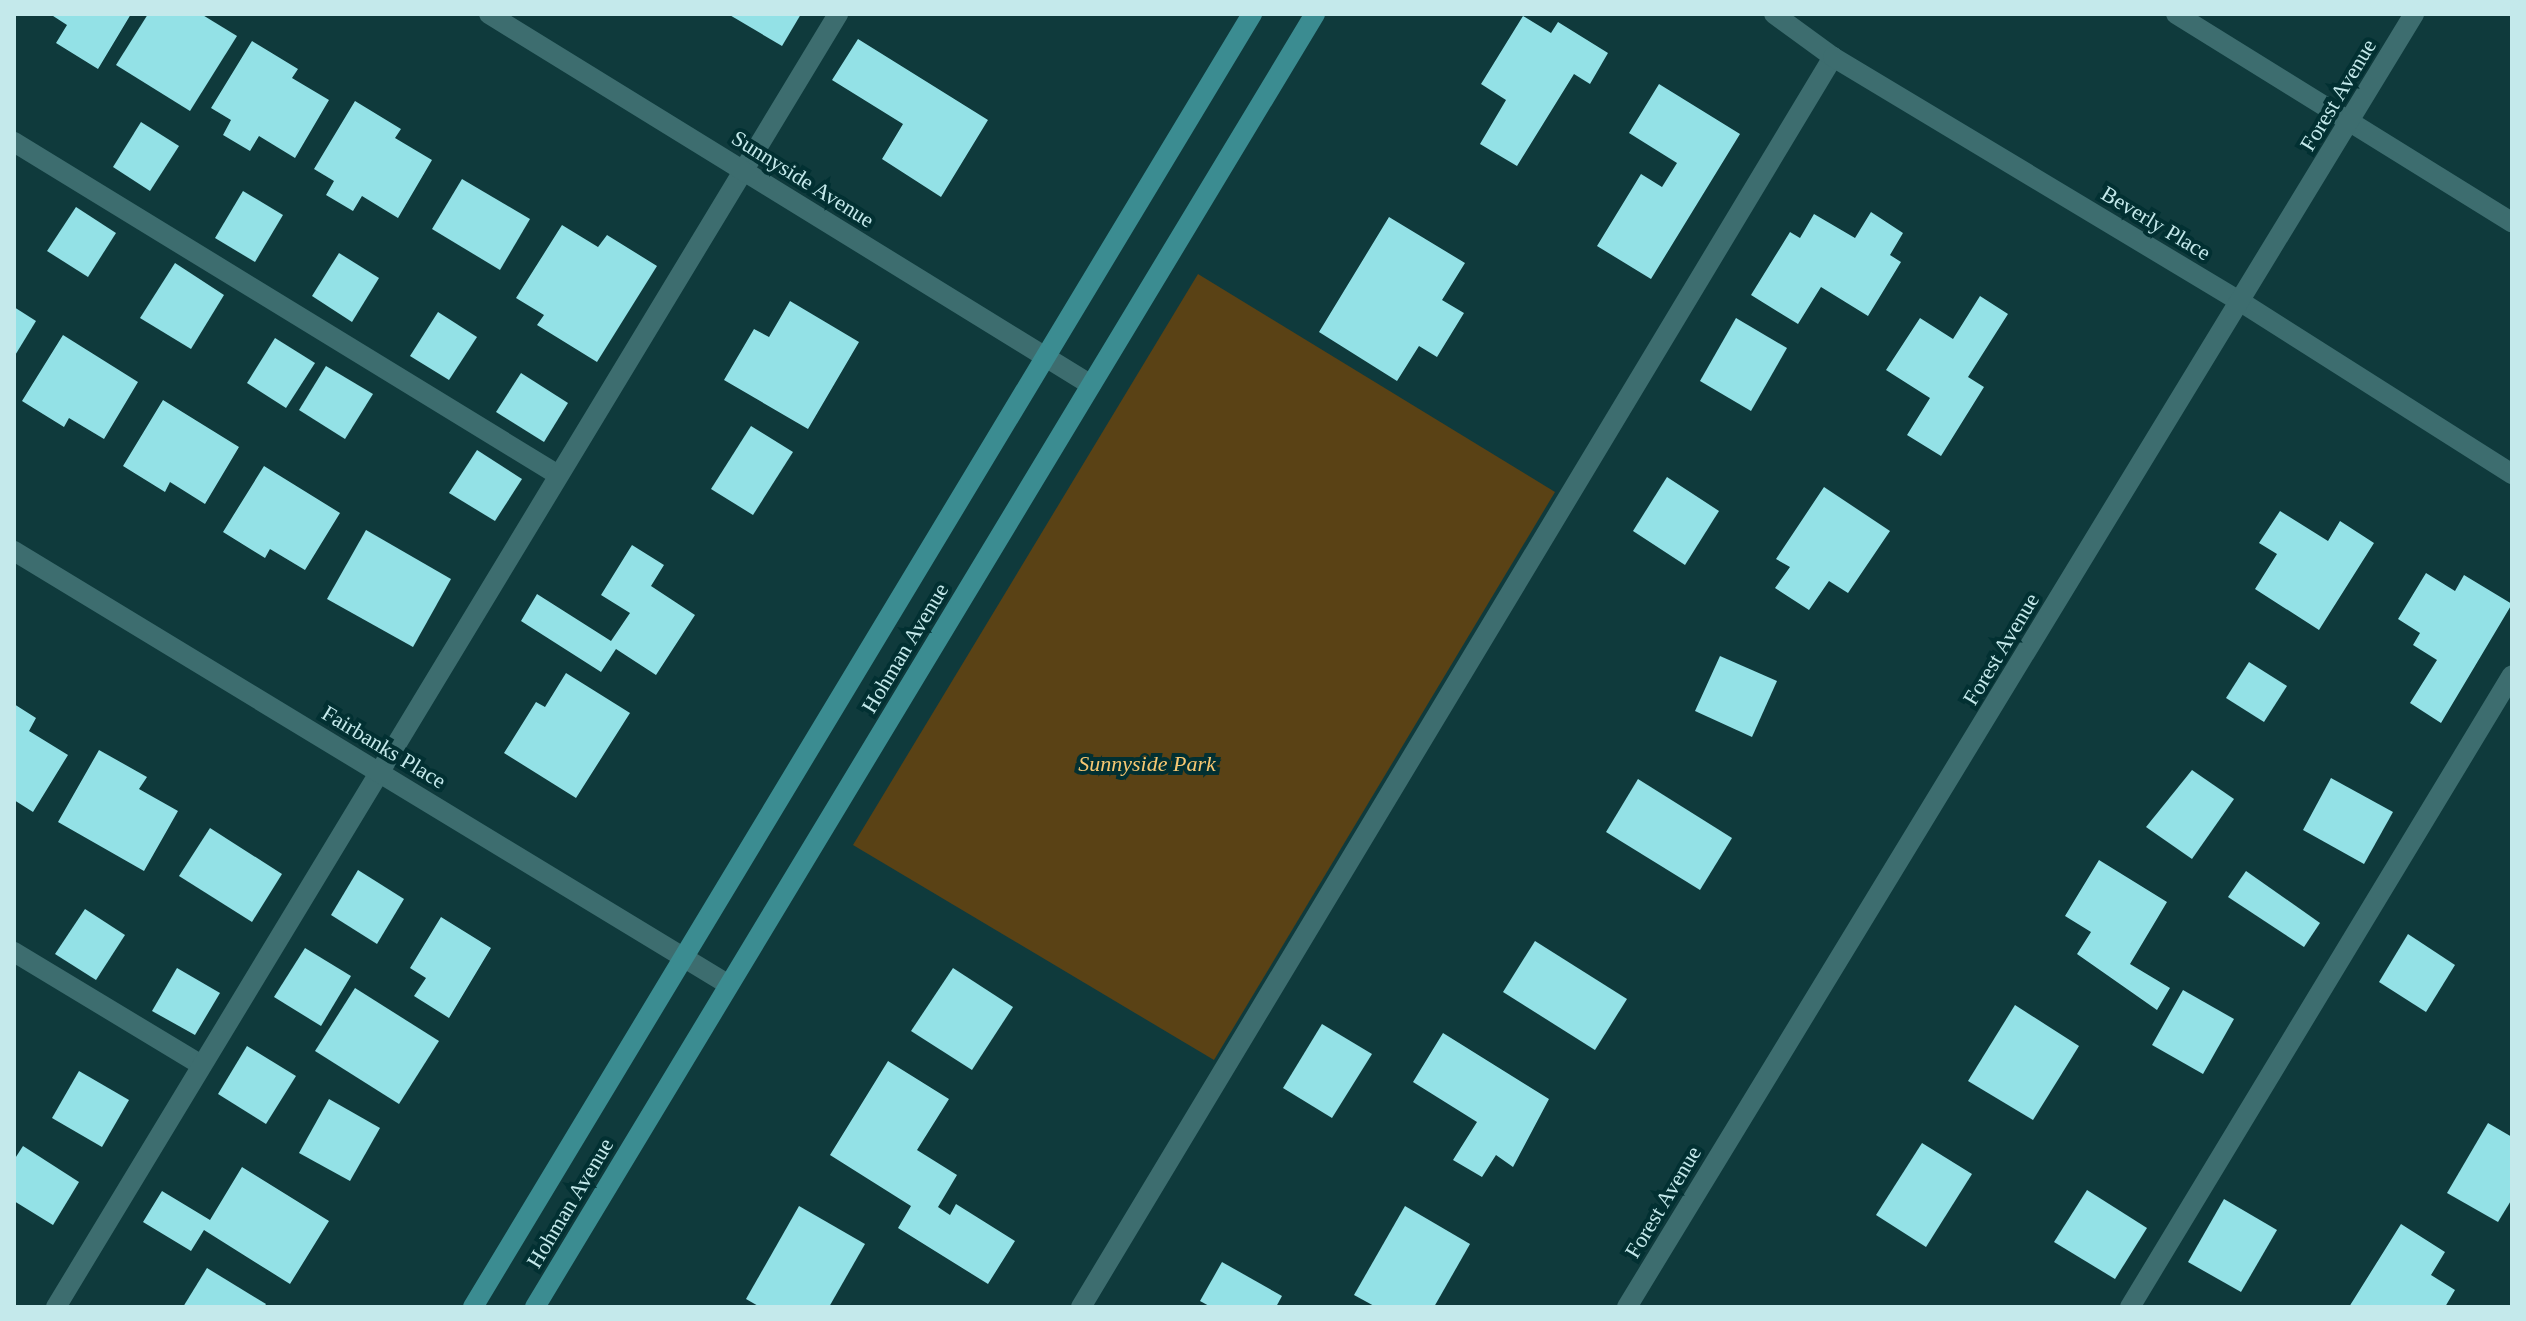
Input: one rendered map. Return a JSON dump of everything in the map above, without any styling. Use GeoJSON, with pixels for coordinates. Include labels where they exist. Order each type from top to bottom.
{"type":"FeatureCollection","features":[{"type":"Feature","properties":{"kind":"main road","name":"Hohman Avenue"},"geometry":{"type":"LineString","coordinates":[[473,1307],[1252,14]]}},
{"type":"Feature","properties":{"kind":"main road","name":"Hohman Avenue"},"geometry":{"type":"LineString","coordinates":[[535,1307],[1315,14]]}},
{"type":"Feature","properties":{"kind":"street","name":"Sunnyside Avenue"},"geometry":{"type":"LineString","coordinates":[[489,14],[1091,385]]}},
{"type":"Feature","properties":{"kind":"street"},"geometry":{"type":"LineString","coordinates":[[56,1307],[838,14]]}},
{"type":"Feature","properties":{"kind":"street","name":"Beverly Place"},"geometry":{"type":"LineString","coordinates":[[1774,14],[1833,57],[2241,302],[2512,474]]}},
{"type":"Feature","properties":{"kind":"street"},"geometry":{"type":"LineString","coordinates":[[2176,14],[2512,222]]}},
{"type":"Feature","properties":{"kind":"street","name":"Forest Avenue"},"geometry":{"type":"LineString","coordinates":[[1627,1307],[2414,14]]}},
{"type":"Feature","properties":{"kind":"street"},"geometry":{"type":"LineString","coordinates":[[1081,1307],[1833,57]]}},
{"type":"Feature","properties":{"kind":"street"},"geometry":{"type":"LineString","coordinates":[[14,142],[558,475]]}},
{"type":"Feature","properties":{"kind":"street","name":"Fairbanks Place"},"geometry":{"type":"LineString","coordinates":[[14,551],[729,985]]}},
{"type":"Feature","properties":{"kind":"street"},"geometry":{"type":"LineString","coordinates":[[2130,1307],[2512,675]]}},
{"type":"Feature","properties":{"kind":"street"},"geometry":{"type":"LineString","coordinates":[[14,952],[201,1065]]}},
{"type":"Feature","properties":{"kind":"green space","name":"Sunnyside Park"},"geometry":{"type":"Polygon","coordinates":[[[1198,274],[1555,492],[1214,1060],[853,845],[1198,274]]]}},
{"type":"Feature","properties":{"kind":"building"},"geometry":{"type":"Polygon","coordinates":[[[50,14],[131,14],[98,69],[56,43],[67,25],[50,14]]]}},
{"type":"Feature","properties":{"kind":"building"},"geometry":{"type":"Polygon","coordinates":[[[148,14],[201,14],[237,36],[190,111],[116,65],[148,14]]]}},
{"type":"Feature","properties":{"kind":"building"},"geometry":{"type":"Polygon","coordinates":[[[728,14],[801,14],[782,46],[728,14]]]}},
{"type":"Feature","properties":{"kind":"building"},"geometry":{"type":"Polygon","coordinates":[[[1523,16],[1551,33],[1558,22],[1608,53],[1590,84],[1574,74],[1517,166],[1480,144],[1506,100],[1481,84],[1523,16]]]}},
{"type":"Feature","properties":{"kind":"building"},"geometry":{"type":"Polygon","coordinates":[[[858,39],[988,120],[941,197],[882,159],[903,124],[832,80],[858,39]]]}},
{"type":"Feature","properties":{"kind":"building"},"geometry":{"type":"Polygon","coordinates":[[[252,41],[298,69],[292,78],[329,100],[295,158],[259,136],[250,151],[223,135],[231,120],[211,108],[252,41]]]}},
{"type":"Feature","properties":{"kind":"building"},"geometry":{"type":"Polygon","coordinates":[[[1659,84],[1740,134],[1651,279],[1597,246],[1641,174],[1662,187],[1677,163],[1629,133],[1659,84]]]}},
{"type":"Feature","properties":{"kind":"building"},"geometry":{"type":"Polygon","coordinates":[[[355,101],[401,129],[395,138],[432,160],[398,218],[362,196],[353,211],[326,195],[334,181],[314,169],[355,101]]]}},
{"type":"Feature","properties":{"kind":"building"},"geometry":{"type":"Polygon","coordinates":[[[141,122],[179,146],[150,191],[113,167],[141,122]]]}},
{"type":"Feature","properties":{"kind":"building"},"geometry":{"type":"Polygon","coordinates":[[[462,179],[530,219],[500,270],[432,229],[462,179]]]}},
{"type":"Feature","properties":{"kind":"building"},"geometry":{"type":"Polygon","coordinates":[[[243,191],[283,215],[255,262],[215,238],[243,191]]]}},
{"type":"Feature","properties":{"kind":"building"},"geometry":{"type":"Polygon","coordinates":[[[76,207],[116,233],[88,277],[47,251],[76,207]]]}},
{"type":"Feature","properties":{"kind":"building"},"geometry":{"type":"Polygon","coordinates":[[[1871,212],[1903,233],[1890,255],[1901,262],[1868,316],[1821,287],[1798,324],[1751,295],[1790,232],[1800,238],[1814,214],[1855,238],[1871,212]]]}},
{"type":"Feature","properties":{"kind":"building"},"geometry":{"type":"Polygon","coordinates":[[[1389,217],[1465,263],[1442,300],[1464,313],[1437,357],[1419,346],[1397,381],[1319,332],[1389,217]]]}},
{"type":"Feature","properties":{"kind":"building"},"geometry":{"type":"Polygon","coordinates":[[[562,225],[598,247],[607,235],[657,266],[597,362],[537,325],[544,315],[516,298],[562,225]]]}},
{"type":"Feature","properties":{"kind":"building"},"geometry":{"type":"Polygon","coordinates":[[[339,253],[379,278],[352,322],[312,296],[339,253]]]}},
{"type":"Feature","properties":{"kind":"building"},"geometry":{"type":"Polygon","coordinates":[[[175,263],[224,295],[191,349],[140,318],[175,263]]]}},
{"type":"Feature","properties":{"kind":"building"},"geometry":{"type":"Polygon","coordinates":[[[1980,296],[2008,314],[1968,377],[1984,387],[1941,456],[1907,435],[1930,398],[1886,370],[1920,318],[1953,339],[1980,296]]]}},
{"type":"Feature","properties":{"kind":"building"},"geometry":{"type":"Polygon","coordinates":[[[790,301],[859,342],[808,429],[724,380],[754,329],[769,337],[790,301]]]}},
{"type":"Feature","properties":{"kind":"building"},"geometry":{"type":"Polygon","coordinates":[[[14,307],[36,321],[14,357],[14,307]]]}},
{"type":"Feature","properties":{"kind":"building"},"geometry":{"type":"Polygon","coordinates":[[[438,312],[477,337],[449,380],[410,356],[438,312]]]}},
{"type":"Feature","properties":{"kind":"building"},"geometry":{"type":"Polygon","coordinates":[[[1736,318],[1787,348],[1751,411],[1700,381],[1736,318]]]}},
{"type":"Feature","properties":{"kind":"building"},"geometry":{"type":"Polygon","coordinates":[[[63,335],[138,382],[104,439],[69,418],[64,427],[22,401],[63,335]]]}},
{"type":"Feature","properties":{"kind":"building"},"geometry":{"type":"Polygon","coordinates":[[[275,338],[315,363],[286,408],[247,383],[275,338]]]}},
{"type":"Feature","properties":{"kind":"building"},"geometry":{"type":"Polygon","coordinates":[[[326,366],[373,394],[345,439],[299,410],[326,366]]]}},
{"type":"Feature","properties":{"kind":"building"},"geometry":{"type":"Polygon","coordinates":[[[521,373],[568,403],[544,442],[496,412],[521,373]]]}},
{"type":"Feature","properties":{"kind":"building"},"geometry":{"type":"Polygon","coordinates":[[[163,400],[239,447],[205,504],[170,482],[165,492],[123,466],[163,400]]]}},
{"type":"Feature","properties":{"kind":"building"},"geometry":{"type":"Polygon","coordinates":[[[751,426],[793,452],[753,515],[711,489],[751,426]]]}},
{"type":"Feature","properties":{"kind":"building"},"geometry":{"type":"Polygon","coordinates":[[[477,450],[522,479],[495,521],[449,493],[477,450]]]}},
{"type":"Feature","properties":{"kind":"building"},"geometry":{"type":"Polygon","coordinates":[[[264,466],[340,513],[305,570],[270,549],[265,558],[223,532],[264,466]]]}},
{"type":"Feature","properties":{"kind":"building"},"geometry":{"type":"Polygon","coordinates":[[[1667,477],[1719,511],[1685,565],[1633,531],[1667,477]]]}},
{"type":"Feature","properties":{"kind":"building"},"geometry":{"type":"Polygon","coordinates":[[[1824,487],[1890,531],[1848,593],[1829,581],[1809,610],[1775,588],[1790,567],[1776,559],[1824,487]]]}},
{"type":"Feature","properties":{"kind":"building"},"geometry":{"type":"Polygon","coordinates":[[[2280,511],[2328,541],[2340,521],[2374,543],[2319,630],[2255,589],[2277,554],[2259,543],[2280,511]]]}},
{"type":"Feature","properties":{"kind":"building"},"geometry":{"type":"Polygon","coordinates":[[[366,530],[451,579],[413,647],[327,599],[366,530]]]}},
{"type":"Feature","properties":{"kind":"building"},"geometry":{"type":"Polygon","coordinates":[[[632,545],[664,565],[651,586],[695,615],[656,675],[616,649],[601,672],[521,621],[537,594],[611,641],[630,613],[601,595],[632,545]]]}},
{"type":"Feature","properties":{"kind":"building"},"geometry":{"type":"Polygon","coordinates":[[[2426,573],[2455,591],[2464,575],[2512,604],[2441,723],[2410,703],[2437,660],[2413,645],[2420,633],[2398,619],[2426,573]]]}},
{"type":"Feature","properties":{"kind":"building"},"geometry":{"type":"Polygon","coordinates":[[[1720,656],[1777,681],[1752,737],[1695,711],[1720,656]]]}},
{"type":"Feature","properties":{"kind":"building"},"geometry":{"type":"Polygon","coordinates":[[[2249,662],[2287,686],[2264,722],[2226,698],[2249,662]]]}},
{"type":"Feature","properties":{"kind":"building"},"geometry":{"type":"Polygon","coordinates":[[[566,673],[630,713],[576,798],[504,753],[536,702],[545,707],[566,673]]]}},
{"type":"Feature","properties":{"kind":"building"},"geometry":{"type":"Polygon","coordinates":[[[14,704],[36,718],[29,731],[68,755],[33,812],[14,800],[14,704]]]}},
{"type":"Feature","properties":{"kind":"building"},"geometry":{"type":"Polygon","coordinates":[[[99,750],[147,777],[139,789],[178,811],[144,871],[58,822],[99,750]]]}},
{"type":"Feature","properties":{"kind":"building"},"geometry":{"type":"Polygon","coordinates":[[[2192,770],[2234,799],[2192,859],[2146,827],[2192,770]]]}},
{"type":"Feature","properties":{"kind":"building"},"geometry":{"type":"Polygon","coordinates":[[[2331,778],[2393,812],[2364,864],[2303,830],[2331,778]]]}},
{"type":"Feature","properties":{"kind":"building"},"geometry":{"type":"Polygon","coordinates":[[[1638,779],[1732,838],[1700,890],[1606,832],[1638,779]]]}},
{"type":"Feature","properties":{"kind":"building"},"geometry":{"type":"Polygon","coordinates":[[[210,828],[282,874],[252,922],[179,876],[210,828]]]}},
{"type":"Feature","properties":{"kind":"building"},"geometry":{"type":"Polygon","coordinates":[[[2099,860],[2167,902],[2130,964],[2170,988],[2157,1010],[2077,954],[2091,932],[2065,916],[2099,860]]]}},
{"type":"Feature","properties":{"kind":"building"},"geometry":{"type":"Polygon","coordinates":[[[358,870],[404,899],[377,944],[331,915],[358,870]]]}},
{"type":"Feature","properties":{"kind":"building"},"geometry":{"type":"Polygon","coordinates":[[[2246,871],[2320,923],[2304,947],[2228,897],[2246,871]]]}},
{"type":"Feature","properties":{"kind":"building"},"geometry":{"type":"Polygon","coordinates":[[[85,909],[125,935],[96,980],[55,954],[85,909]]]}},
{"type":"Feature","properties":{"kind":"building"},"geometry":{"type":"Polygon","coordinates":[[[441,917],[491,948],[449,1018],[414,996],[426,978],[410,968],[441,917]]]}},
{"type":"Feature","properties":{"kind":"building"},"geometry":{"type":"Polygon","coordinates":[[[2408,934],[2455,965],[2426,1012],[2379,982],[2408,934]]]}},
{"type":"Feature","properties":{"kind":"building"},"geometry":{"type":"Polygon","coordinates":[[[1535,941],[1627,999],[1595,1050],[1503,992],[1535,941]]]}},
{"type":"Feature","properties":{"kind":"building"},"geometry":{"type":"Polygon","coordinates":[[[305,948],[351,976],[321,1026],[274,997],[305,948]]]}},
{"type":"Feature","properties":{"kind":"building"},"geometry":{"type":"Polygon","coordinates":[[[177,968],[220,993],[195,1035],[152,1011],[177,968]]]}},
{"type":"Feature","properties":{"kind":"building"},"geometry":{"type":"Polygon","coordinates":[[[953,968],[1013,1007],[972,1070],[911,1031],[953,968]]]}},
{"type":"Feature","properties":{"kind":"building"},"geometry":{"type":"Polygon","coordinates":[[[355,988],[439,1041],[399,1104],[315,1051],[355,988]]]}},
{"type":"Feature","properties":{"kind":"building"},"geometry":{"type":"Polygon","coordinates":[[[2183,990],[2234,1019],[2203,1074],[2152,1045],[2183,990]]]}},
{"type":"Feature","properties":{"kind":"building"},"geometry":{"type":"Polygon","coordinates":[[[2015,1005],[2079,1046],[2033,1120],[1968,1081],[2015,1005]]]}},
{"type":"Feature","properties":{"kind":"building"},"geometry":{"type":"Polygon","coordinates":[[[1322,1024],[1372,1054],[1332,1118],[1283,1088],[1322,1024]]]}},
{"type":"Feature","properties":{"kind":"building"},"geometry":{"type":"Polygon","coordinates":[[[1443,1033],[1549,1099],[1513,1167],[1496,1155],[1482,1177],[1453,1160],[1477,1122],[1413,1082],[1443,1033]]]}},
{"type":"Feature","properties":{"kind":"building"},"geometry":{"type":"Polygon","coordinates":[[[247,1046],[296,1076],[266,1124],[218,1094],[247,1046]]]}},
{"type":"Feature","properties":{"kind":"building"},"geometry":{"type":"Polygon","coordinates":[[[888,1061],[949,1099],[917,1150],[957,1175],[938,1207],[950,1215],[956,1204],[1015,1241],[988,1284],[898,1228],[911,1206],[830,1155],[888,1061]]]}},
{"type":"Feature","properties":{"kind":"building"},"geometry":{"type":"Polygon","coordinates":[[[79,1071],[129,1100],[102,1147],[52,1118],[79,1071]]]}},
{"type":"Feature","properties":{"kind":"building"},"geometry":{"type":"Polygon","coordinates":[[[329,1099],[380,1128],[350,1181],[299,1153],[329,1099]]]}},
{"type":"Feature","properties":{"kind":"building"},"geometry":{"type":"Polygon","coordinates":[[[2488,1123],[2512,1137],[2512,1199],[2498,1222],[2447,1193],[2488,1123]]]}},
{"type":"Feature","properties":{"kind":"building"},"geometry":{"type":"Polygon","coordinates":[[[1922,1143],[1972,1174],[1926,1247],[1876,1215],[1922,1143]]]}},
{"type":"Feature","properties":{"kind":"building"},"geometry":{"type":"Polygon","coordinates":[[[23,1146],[79,1182],[53,1225],[14,1201],[14,1160],[23,1146]]]}},
{"type":"Feature","properties":{"kind":"building"},"geometry":{"type":"Polygon","coordinates":[[[242,1167],[329,1221],[290,1284],[204,1230],[191,1251],[143,1222],[162,1191],[210,1220],[242,1167]]]}},
{"type":"Feature","properties":{"kind":"building"},"geometry":{"type":"Polygon","coordinates":[[[2087,1190],[2147,1228],[2115,1279],[2054,1242],[2087,1190]]]}},
{"type":"Feature","properties":{"kind":"building"},"geometry":{"type":"Polygon","coordinates":[[[2224,1199],[2277,1230],[2241,1292],[2188,1262],[2224,1199]]]}},
{"type":"Feature","properties":{"kind":"building"},"geometry":{"type":"Polygon","coordinates":[[[799,1206],[865,1244],[829,1307],[760,1307],[746,1299],[799,1206]]]}},
{"type":"Feature","properties":{"kind":"building"},"geometry":{"type":"Polygon","coordinates":[[[1405,1206],[1470,1244],[1434,1307],[1376,1307],[1354,1295],[1405,1206]]]}},
{"type":"Feature","properties":{"kind":"building"},"geometry":{"type":"Polygon","coordinates":[[[2401,1224],[2445,1252],[2431,1275],[2455,1290],[2445,1307],[2349,1307],[2401,1224]]]}},
{"type":"Feature","properties":{"kind":"building"},"geometry":{"type":"Polygon","coordinates":[[[1222,1262],[1282,1296],[1276,1307],[1211,1307],[1200,1301],[1222,1262]]]}},
{"type":"Feature","properties":{"kind":"building"},"geometry":{"type":"Polygon","coordinates":[[[207,1268],[266,1304],[264,1307],[183,1307],[207,1268]]]}}]}
